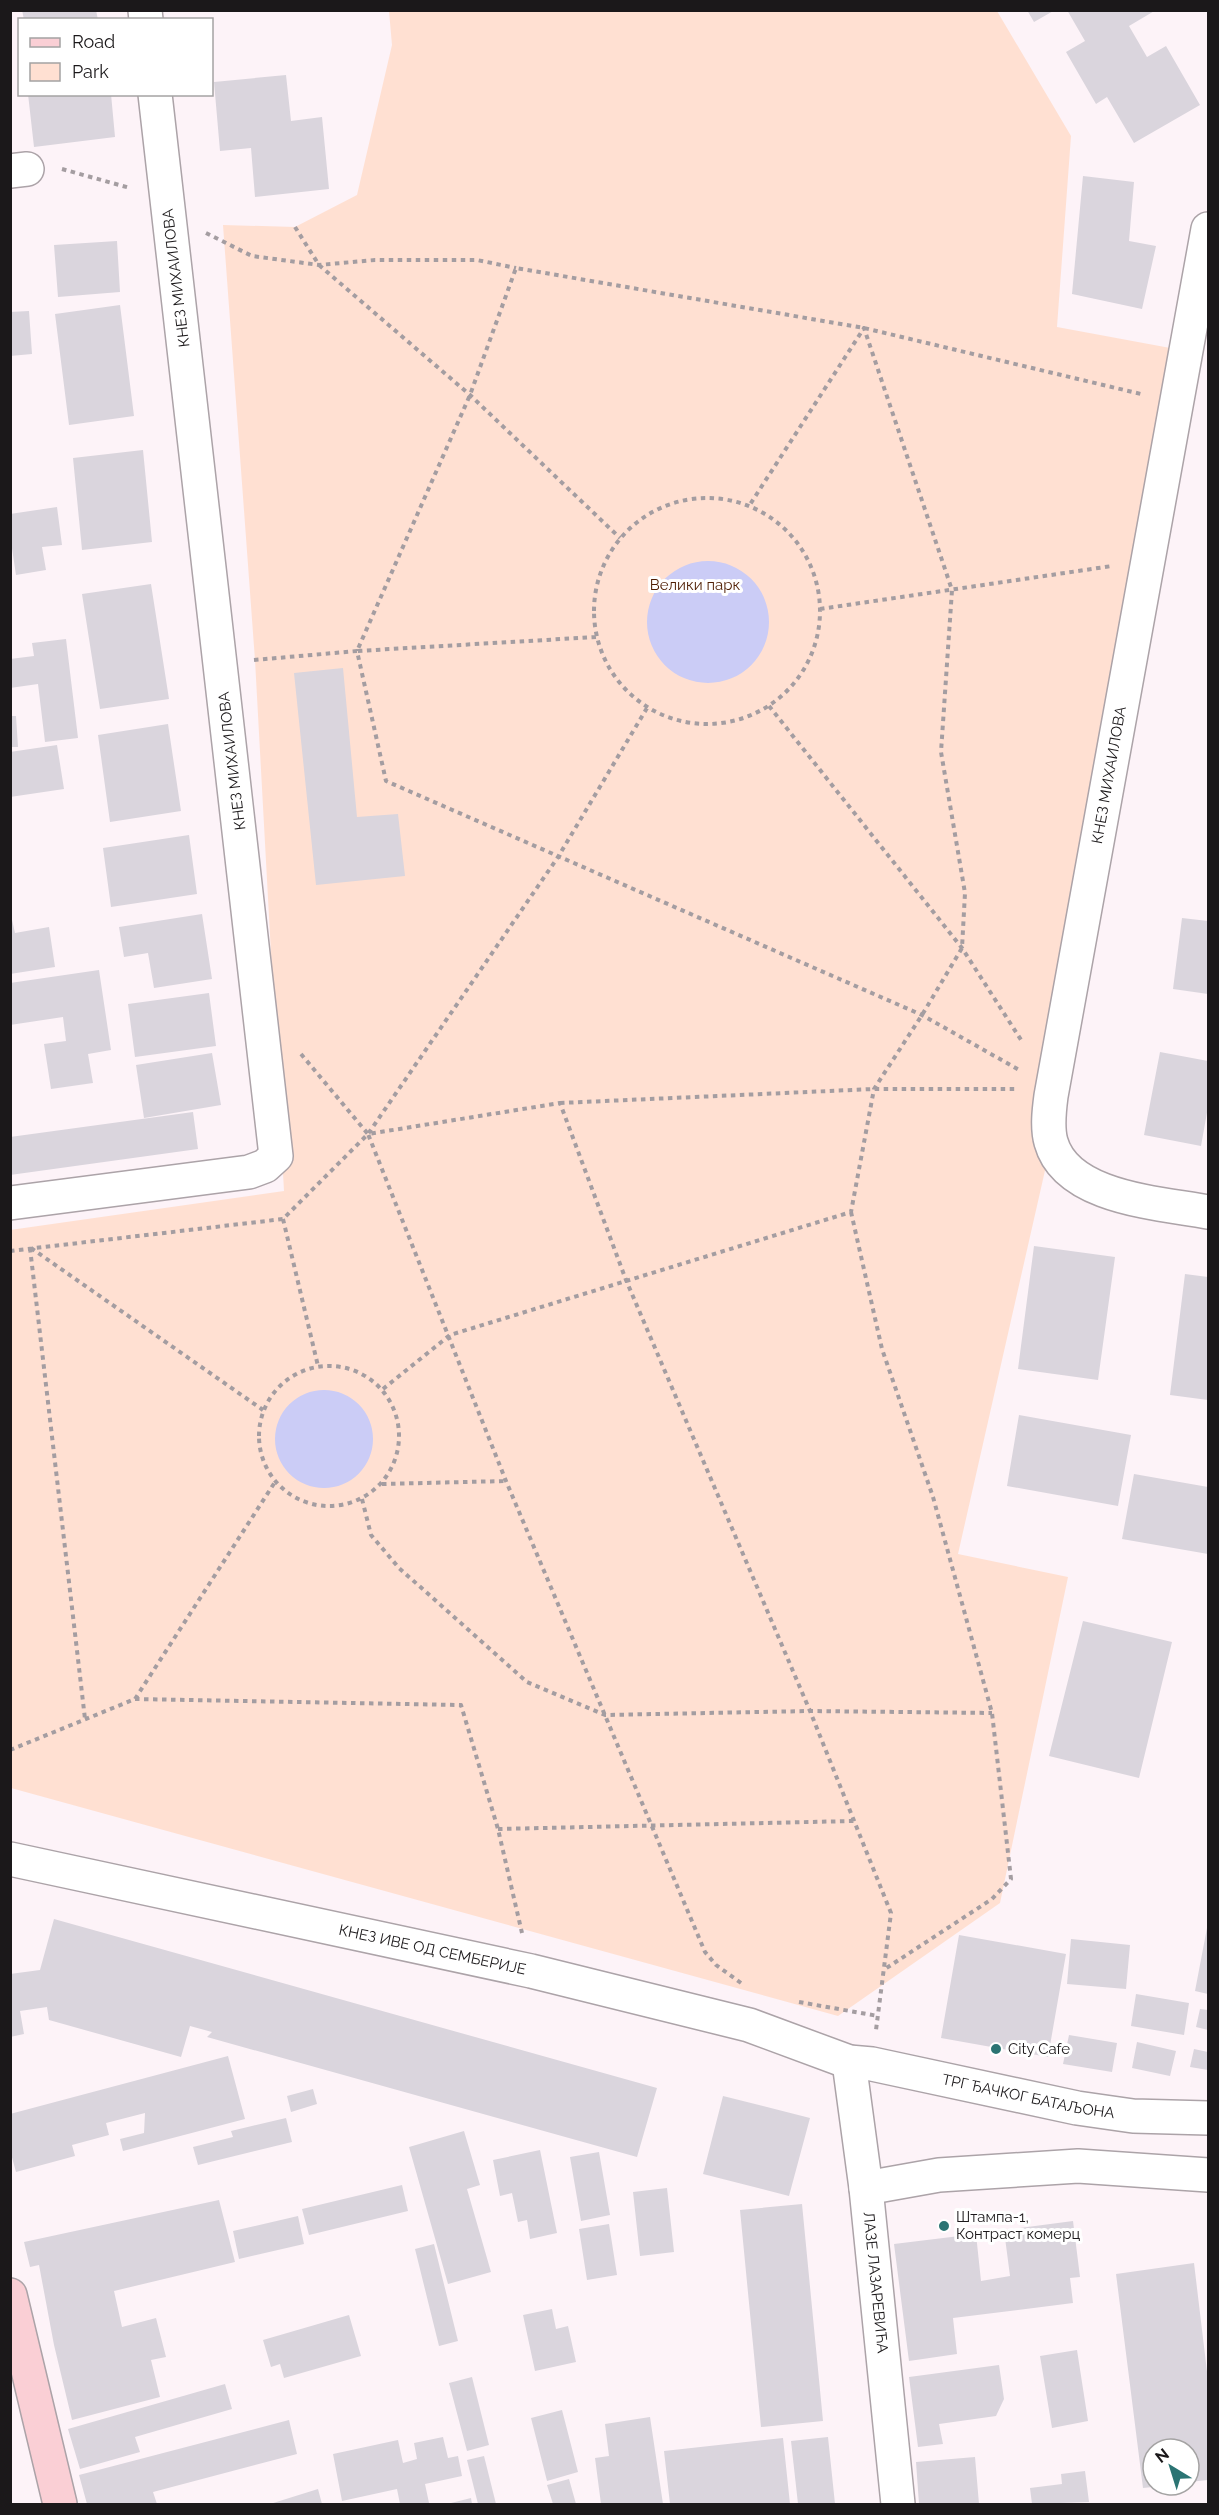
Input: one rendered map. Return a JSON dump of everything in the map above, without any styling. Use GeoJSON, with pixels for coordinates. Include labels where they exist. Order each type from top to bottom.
{"type":"FeatureCollection","features":[{"type":"Feature","properties":{"kind":"main road"},"geometry":{"type":"LineString","coordinates":[[10,2295],[60,2505]]}},
{"type":"Feature","properties":{"kind":"street","name":"КНЕЗ МИХАИЛОВА"},"geometry":{"type":"LineString","coordinates":[[10,1203],[249,1172],[265,1166],[276,1156],[155,96]]}},
{"type":"Feature","properties":{"kind":"street","name":"КНЕЗ МИХАИЛОВА"},"geometry":{"type":"LineString","coordinates":[[1209,229],[1049,1114],[1051,1143],[1058,1157],[1081,1180],[1113,1194],[1209,1212]]}},
{"type":"Feature","properties":{"kind":"street","name":"КНЕЗ ИВЕ ОД СЕМБЕРИЈЕ"},"geometry":{"type":"LineString","coordinates":[[10,1859],[531,1971],[749,2025],[860,2063]]}},
{"type":"Feature","properties":{"kind":"street","name":"ТРГ ЂАЧКОГ БАТАЉОНА"},"geometry":{"type":"LineString","coordinates":[[860,2063],[1077,2108],[1133,2116],[1209,2118]]}},
{"type":"Feature","properties":{"kind":"street","name":"ЛАЗЕ ЛАЗАРЕВИЋА"},"geometry":{"type":"LineString","coordinates":[[860,2063],[866,2188],[898,2505]]}},
{"type":"Feature","properties":{"kind":"street"},"geometry":{"type":"LineString","coordinates":[[866,2188],[939,2175],[1078,2166],[1209,2175]]}},
{"type":"Feature","properties":{"kind":"path"},"geometry":{"type":"LineString","coordinates":[[19,170],[61,169],[130,188],[168,214],[252,256],[319,265],[375,260],[466,260],[864,328],[1177,402]]}},
{"type":"Feature","properties":{"kind":"path"},"geometry":{"type":"LineString","coordinates":[[295,227],[319,265],[470,395],[620,538]]}},
{"type":"Feature","properties":{"kind":"path"},"geometry":{"type":"LineString","coordinates":[[516,268],[470,395],[357,651],[386,781],[922,1016],[1052,1089]]}},
{"type":"Feature","properties":{"kind":"path"},"geometry":{"type":"LineString","coordinates":[[749,506],[864,328]]}},
{"type":"Feature","properties":{"kind":"path"},"geometry":{"type":"LineString","coordinates":[[864,328],[952,590],[941,752],[964,892],[962,948],[922,1016],[874,1089],[850,1212],[882,1349],[933,1497],[992,1713],[1011,1879],[992,1899],[885,1969]]}},
{"type":"Feature","properties":{"kind":"path"},"geometry":{"type":"LineString","coordinates":[[715,498],[749,506],[778,523],[801,547],[815,576],[820,609],[815,647],[797,680],[769,706],[740,720],[709,725],[677,721],[638,702],[611,673],[596,637],[594,602],[602,568],[620,538],[647,516],[680,501],[715,498]]}},
{"type":"Feature","properties":{"kind":"path"},"geometry":{"type":"LineString","coordinates":[[820,609],[1148,561]]}},
{"type":"Feature","properties":{"kind":"path"},"geometry":{"type":"LineString","coordinates":[[220,663],[357,651],[596,637]]}},
{"type":"Feature","properties":{"kind":"path"},"geometry":{"type":"LineString","coordinates":[[769,706],[962,948],[1052,1089]]}},
{"type":"Feature","properties":{"kind":"path"},"geometry":{"type":"LineString","coordinates":[[368,1134],[558,857],[648,708]]}},
{"type":"Feature","properties":{"kind":"path"},"geometry":{"type":"LineString","coordinates":[[296,1047],[368,1134],[450,1335],[506,1481],[705,1952],[716,1965],[746,1986]]}},
{"type":"Feature","properties":{"kind":"path"},"geometry":{"type":"LineString","coordinates":[[368,1134],[560,1103],[874,1089],[1052,1089]]}},
{"type":"Feature","properties":{"kind":"path"},"geometry":{"type":"LineString","coordinates":[[560,1103],[626,1280],[810,1711],[891,1913],[878,2016],[860,2063]]}},
{"type":"Feature","properties":{"kind":"path"},"geometry":{"type":"LineString","coordinates":[[383,1389],[450,1335],[850,1212]]}},
{"type":"Feature","properties":{"kind":"path"},"geometry":{"type":"LineString","coordinates":[[284,1219],[318,1366]]}},
{"type":"Feature","properties":{"kind":"path"},"geometry":{"type":"LineString","coordinates":[[85,1719],[30,1248],[263,1410]]}},
{"type":"Feature","properties":{"kind":"path"},"geometry":{"type":"LineString","coordinates":[[318,1366],[342,1366],[365,1374],[383,1389],[395,1409],[400,1431],[399,1450],[392,1468],[381,1484],[362,1498],[339,1506],[315,1505],[293,1497],[275,1482],[265,1466],[259,1448],[259,1429],[263,1410],[276,1389],[295,1374],[318,1366]]}},
{"type":"Feature","properties":{"kind":"path"},"geometry":{"type":"LineString","coordinates":[[381,1484],[506,1481]]}},
{"type":"Feature","properties":{"kind":"path"},"geometry":{"type":"LineString","coordinates":[[135,1699],[275,1482]]}},
{"type":"Feature","properties":{"kind":"path"},"geometry":{"type":"LineString","coordinates":[[362,1498],[371,1535],[399,1568],[527,1682],[605,1715],[810,1711],[992,1713]]}},
{"type":"Feature","properties":{"kind":"path"},"geometry":{"type":"LineString","coordinates":[[10,1750],[135,1699],[461,1705],[498,1829],[531,1971]]}},
{"type":"Feature","properties":{"kind":"path"},"geometry":{"type":"LineString","coordinates":[[498,1829],[854,1821]]}},
{"type":"Feature","properties":{"kind":"path"},"geometry":{"type":"LineString","coordinates":[[795,2001],[878,2016]]}},
{"type":"Feature","properties":{"kind":"green space","name":"Велики парк"},"geometry":{"type":"Polygon","coordinates":[[[389,11],[997,11],[1071,136],[1057,327],[1181,350],[1066,1078],[958,1554],[1068,1577],[1000,1903],[838,2016],[11,1788],[10,1230],[284,1191],[255,660],[223,225],[295,227],[357,195],[392,45],[389,11]]]}},
{"type":"Feature","properties":{"kind":"water"},"geometry":{"type":"Polygon","coordinates":[[[708,561],[731,566],[742,571],[751,579],[759,588],[764,599],[769,622],[764,645],[759,656],[751,665],[742,673],[731,678],[708,683],[685,678],[674,673],[665,665],[657,656],[652,645],[647,622],[652,599],[657,588],[665,579],[674,571],[685,566],[708,561]]]}},
{"type":"Feature","properties":{"kind":"water"},"geometry":{"type":"Polygon","coordinates":[[[314,1390],[334,1390],[359,1404],[370,1420],[373,1439],[370,1458],[359,1474],[334,1488],[314,1488],[297,1480],[283,1466],[275,1449],[275,1429],[283,1412],[297,1398],[314,1390]]]}},
{"type":"Feature","properties":{"kind":"building"},"geometry":{"type":"Polygon","coordinates":[[[22,10],[96,10],[98,18],[24,18],[22,10]]]}},
{"type":"Feature","properties":{"kind":"building"},"geometry":{"type":"Polygon","coordinates":[[[1027,10],[1055,10],[1034,22],[1027,10]]]}},
{"type":"Feature","properties":{"kind":"building"},"geometry":{"type":"Polygon","coordinates":[[[1067,10],[1156,10],[1129,26],[1147,57],[1166,46],[1200,105],[1134,143],[1107,97],[1096,104],[1066,52],[1085,41],[1067,10]]]}},
{"type":"Feature","properties":{"kind":"building"},"geometry":{"type":"Polygon","coordinates":[[[286,75],[291,121],[322,117],[329,189],[255,197],[251,148],[220,151],[214,82],[286,75]]]}},
{"type":"Feature","properties":{"kind":"building"},"geometry":{"type":"Polygon","coordinates":[[[28,96],[111,96],[115,137],[34,147],[28,96]]]}},
{"type":"Feature","properties":{"kind":"building"},"geometry":{"type":"Polygon","coordinates":[[[1083,176],[1134,182],[1129,241],[1156,246],[1142,309],[1072,294],[1083,176]]]}},
{"type":"Feature","properties":{"kind":"building"},"geometry":{"type":"Polygon","coordinates":[[[117,241],[120,292],[58,297],[54,245],[117,241]]]}},
{"type":"Feature","properties":{"kind":"building"},"geometry":{"type":"Polygon","coordinates":[[[120,305],[134,416],[69,425],[55,314],[120,305]]]}},
{"type":"Feature","properties":{"kind":"building"},"geometry":{"type":"Polygon","coordinates":[[[29,311],[32,354],[10,356],[10,312],[29,311]]]}},
{"type":"Feature","properties":{"kind":"building"},"geometry":{"type":"Polygon","coordinates":[[[143,450],[152,542],[82,550],[73,458],[143,450]]]}},
{"type":"Feature","properties":{"kind":"building"},"geometry":{"type":"Polygon","coordinates":[[[57,507],[62,545],[42,547],[46,570],[16,575],[10,535],[10,514],[57,507]]]}},
{"type":"Feature","properties":{"kind":"building"},"geometry":{"type":"Polygon","coordinates":[[[151,584],[169,699],[100,709],[82,594],[151,584]]]}},
{"type":"Feature","properties":{"kind":"building"},"geometry":{"type":"Polygon","coordinates":[[[66,639],[78,738],[45,742],[38,684],[10,688],[10,659],[34,656],[32,643],[66,639]]]}},
{"type":"Feature","properties":{"kind":"building"},"geometry":{"type":"Polygon","coordinates":[[[343,668],[357,817],[398,814],[405,876],[316,885],[294,673],[343,668]]]}},
{"type":"Feature","properties":{"kind":"building"},"geometry":{"type":"Polygon","coordinates":[[[10,716],[16,716],[18,747],[10,747],[10,716]]]}},
{"type":"Feature","properties":{"kind":"building"},"geometry":{"type":"Polygon","coordinates":[[[168,724],[181,811],[110,822],[98,735],[168,724]]]}},
{"type":"Feature","properties":{"kind":"building"},"geometry":{"type":"Polygon","coordinates":[[[57,745],[64,789],[10,797],[10,752],[57,745]]]}},
{"type":"Feature","properties":{"kind":"building"},"geometry":{"type":"Polygon","coordinates":[[[189,835],[197,894],[111,907],[103,848],[189,835]]]}},
{"type":"Feature","properties":{"kind":"building"},"geometry":{"type":"Polygon","coordinates":[[[10,911],[15,933],[49,927],[55,967],[10,974],[10,911]]]}},
{"type":"Feature","properties":{"kind":"building"},"geometry":{"type":"Polygon","coordinates":[[[202,914],[212,979],[154,988],[148,953],[124,957],[119,927],[202,914]]]}},
{"type":"Feature","properties":{"kind":"building"},"geometry":{"type":"Polygon","coordinates":[[[1182,918],[1208,921],[1208,994],[1173,989],[1182,918]]]}},
{"type":"Feature","properties":{"kind":"building"},"geometry":{"type":"Polygon","coordinates":[[[99,970],[111,1050],[88,1054],[93,1083],[51,1089],[44,1044],[66,1041],[63,1017],[10,1025],[10,983],[99,970]]]}},
{"type":"Feature","properties":{"kind":"building"},"geometry":{"type":"Polygon","coordinates":[[[209,993],[216,1046],[135,1057],[128,1004],[209,993]]]}},
{"type":"Feature","properties":{"kind":"building"},"geometry":{"type":"Polygon","coordinates":[[[1160,1052],[1208,1061],[1208,1107],[1201,1146],[1144,1135],[1160,1052]]]}},
{"type":"Feature","properties":{"kind":"building"},"geometry":{"type":"Polygon","coordinates":[[[212,1053],[221,1105],[144,1118],[136,1065],[212,1053]]]}},
{"type":"Feature","properties":{"kind":"building"},"geometry":{"type":"Polygon","coordinates":[[[193,1112],[198,1149],[10,1175],[10,1137],[193,1112]]]}},
{"type":"Feature","properties":{"kind":"building"},"geometry":{"type":"Polygon","coordinates":[[[1034,1246],[1115,1257],[1098,1380],[1018,1369],[1034,1246]]]}},
{"type":"Feature","properties":{"kind":"building"},"geometry":{"type":"Polygon","coordinates":[[[1185,1274],[1208,1277],[1208,1400],[1170,1395],[1185,1274]]]}},
{"type":"Feature","properties":{"kind":"building"},"geometry":{"type":"Polygon","coordinates":[[[1019,1415],[1131,1435],[1118,1506],[1007,1486],[1019,1415]]]}},
{"type":"Feature","properties":{"kind":"building"},"geometry":{"type":"Polygon","coordinates":[[[1134,1474],[1208,1487],[1208,1554],[1122,1539],[1134,1474]]]}},
{"type":"Feature","properties":{"kind":"building"},"geometry":{"type":"Polygon","coordinates":[[[1083,1621],[1172,1642],[1139,1778],[1049,1756],[1083,1621]]]}},
{"type":"Feature","properties":{"kind":"building"},"geometry":{"type":"Polygon","coordinates":[[[54,1919],[657,2088],[637,2157],[207,2037],[212,2032],[190,2026],[181,2057],[49,2020],[47,2007],[20,2011],[24,2034],[10,2037],[10,1974],[40,1970],[54,1919]]]}},
{"type":"Feature","properties":{"kind":"building"},"geometry":{"type":"Polygon","coordinates":[[[1208,1928],[1208,1994],[1195,1991],[1208,1928]]]}},
{"type":"Feature","properties":{"kind":"building"},"geometry":{"type":"Polygon","coordinates":[[[959,1935],[1066,1954],[1048,2057],[941,2038],[959,1935]]]}},
{"type":"Feature","properties":{"kind":"building"},"geometry":{"type":"Polygon","coordinates":[[[1071,1939],[1130,1945],[1126,1989],[1067,1984],[1071,1939]]]}},
{"type":"Feature","properties":{"kind":"building"},"geometry":{"type":"Polygon","coordinates":[[[1136,1994],[1189,2003],[1184,2035],[1131,2026],[1136,1994]]]}},
{"type":"Feature","properties":{"kind":"building"},"geometry":{"type":"Polygon","coordinates":[[[1200,2009],[1208,2010],[1208,2030],[1196,2027],[1200,2009]]]}},
{"type":"Feature","properties":{"kind":"building"},"geometry":{"type":"Polygon","coordinates":[[[1069,2035],[1117,2043],[1112,2072],[1063,2064],[1069,2035]]]}},
{"type":"Feature","properties":{"kind":"building"},"geometry":{"type":"Polygon","coordinates":[[[1137,2042],[1176,2051],[1170,2076],[1132,2068],[1137,2042]]]}},
{"type":"Feature","properties":{"kind":"building"},"geometry":{"type":"Polygon","coordinates":[[[1194,2049],[1208,2052],[1208,2070],[1190,2067],[1194,2049]]]}},
{"type":"Feature","properties":{"kind":"building"},"geometry":{"type":"Polygon","coordinates":[[[228,2056],[245,2119],[123,2151],[120,2139],[144,2133],[145,2113],[106,2123],[109,2135],[72,2145],[75,2156],[16,2172],[10,2150],[10,2114],[228,2056]]]}},
{"type":"Feature","properties":{"kind":"building"},"geometry":{"type":"Polygon","coordinates":[[[313,2089],[317,2104],[291,2112],[287,2096],[313,2089]]]}},
{"type":"Feature","properties":{"kind":"building"},"geometry":{"type":"Polygon","coordinates":[[[723,2096],[810,2118],[789,2196],[703,2174],[723,2096]]]}},
{"type":"Feature","properties":{"kind":"building"},"geometry":{"type":"Polygon","coordinates":[[[286,2118],[292,2142],[198,2165],[193,2147],[233,2137],[231,2131],[286,2118]]]}},
{"type":"Feature","properties":{"kind":"building"},"geometry":{"type":"Polygon","coordinates":[[[464,2131],[480,2185],[467,2189],[491,2272],[448,2284],[409,2147],[464,2131]]]}},
{"type":"Feature","properties":{"kind":"building"},"geometry":{"type":"Polygon","coordinates":[[[540,2150],[557,2233],[530,2239],[527,2220],[518,2222],[512,2193],[500,2196],[493,2160],[540,2150]]]}},
{"type":"Feature","properties":{"kind":"building"},"geometry":{"type":"Polygon","coordinates":[[[599,2152],[610,2215],[581,2221],[570,2157],[599,2152]]]}},
{"type":"Feature","properties":{"kind":"building"},"geometry":{"type":"Polygon","coordinates":[[[402,2185],[408,2211],[309,2235],[302,2209],[402,2185]]]}},
{"type":"Feature","properties":{"kind":"building"},"geometry":{"type":"Polygon","coordinates":[[[667,2188],[674,2252],[640,2256],[633,2192],[667,2188]]]}},
{"type":"Feature","properties":{"kind":"building"},"geometry":{"type":"Polygon","coordinates":[[[219,2200],[235,2262],[114,2291],[122,2327],[156,2318],[166,2357],[151,2360],[160,2397],[72,2420],[54,2345],[39,2265],[30,2267],[24,2242],[219,2200]]]}},
{"type":"Feature","properties":{"kind":"building"},"geometry":{"type":"Polygon","coordinates":[[[802,2204],[823,2421],[761,2427],[740,2210],[802,2204]]]}},
{"type":"Feature","properties":{"kind":"building"},"geometry":{"type":"Polygon","coordinates":[[[298,2216],[304,2244],[239,2259],[233,2231],[298,2216]]]}},
{"type":"Feature","properties":{"kind":"building"},"geometry":{"type":"Polygon","coordinates":[[[1073,2221],[1080,2277],[1070,2278],[1073,2303],[953,2318],[957,2354],[909,2361],[894,2244],[976,2234],[981,2281],[1010,2276],[1004,2230],[1073,2221]]]}},
{"type":"Feature","properties":{"kind":"building"},"geometry":{"type":"Polygon","coordinates":[[[609,2224],[617,2275],[587,2280],[579,2229],[609,2224]]]}},
{"type":"Feature","properties":{"kind":"building"},"geometry":{"type":"Polygon","coordinates":[[[434,2244],[458,2341],[439,2346],[415,2249],[434,2244]]]}},
{"type":"Feature","properties":{"kind":"building"},"geometry":{"type":"Polygon","coordinates":[[[1194,2263],[1208,2380],[1208,2480],[1201,2481],[1201,2437],[1141,2437],[1141,2472],[1116,2274],[1194,2263]]]}},
{"type":"Feature","properties":{"kind":"building"},"geometry":{"type":"Polygon","coordinates":[[[552,2309],[556,2329],[568,2326],[576,2362],[535,2371],[523,2315],[552,2309]]]}},
{"type":"Feature","properties":{"kind":"building"},"geometry":{"type":"Polygon","coordinates":[[[349,2315],[361,2356],[284,2378],[280,2364],[271,2367],[263,2340],[349,2315]]]}},
{"type":"Feature","properties":{"kind":"building"},"geometry":{"type":"Polygon","coordinates":[[[1077,2350],[1088,2421],[1052,2428],[1040,2356],[1077,2350]]]}},
{"type":"Feature","properties":{"kind":"building"},"geometry":{"type":"Polygon","coordinates":[[[999,2365],[1004,2399],[996,2416],[939,2424],[943,2444],[918,2447],[909,2377],[999,2365]]]}},
{"type":"Feature","properties":{"kind":"building"},"geometry":{"type":"Polygon","coordinates":[[[472,2377],[489,2445],[467,2451],[449,2383],[472,2377]]]}},
{"type":"Feature","properties":{"kind":"building"},"geometry":{"type":"Polygon","coordinates":[[[225,2384],[232,2409],[135,2437],[140,2452],[80,2469],[68,2429],[225,2384]]]}},
{"type":"Feature","properties":{"kind":"building"},"geometry":{"type":"Polygon","coordinates":[[[562,2410],[578,2472],[547,2481],[531,2418],[562,2410]]]}},
{"type":"Feature","properties":{"kind":"building"},"geometry":{"type":"Polygon","coordinates":[[[650,2417],[663,2504],[601,2504],[595,2458],[609,2456],[605,2424],[650,2417]]]}},
{"type":"Feature","properties":{"kind":"building"},"geometry":{"type":"Polygon","coordinates":[[[289,2420],[297,2454],[153,2492],[157,2504],[87,2504],[79,2475],[289,2420]]]}},
{"type":"Feature","properties":{"kind":"building"},"geometry":{"type":"Polygon","coordinates":[[[443,2437],[448,2458],[458,2456],[462,2476],[425,2484],[429,2503],[400,2504],[397,2489],[342,2501],[333,2454],[398,2440],[403,2463],[417,2459],[414,2443],[443,2437]]]}},
{"type":"Feature","properties":{"kind":"building"},"geometry":{"type":"Polygon","coordinates":[[[828,2437],[835,2504],[798,2504],[791,2441],[828,2437]]]}},
{"type":"Feature","properties":{"kind":"building"},"geometry":{"type":"Polygon","coordinates":[[[783,2438],[790,2504],[670,2504],[664,2451],[783,2438]]]}},
{"type":"Feature","properties":{"kind":"building"},"geometry":{"type":"Polygon","coordinates":[[[484,2456],[496,2504],[478,2504],[467,2460],[484,2456]]]}},
{"type":"Feature","properties":{"kind":"building"},"geometry":{"type":"Polygon","coordinates":[[[975,2457],[979,2504],[919,2504],[916,2462],[975,2457]]]}},
{"type":"Feature","properties":{"kind":"building"},"geometry":{"type":"Polygon","coordinates":[[[1085,2471],[1089,2502],[1032,2504],[1030,2488],[1062,2484],[1061,2474],[1085,2471]]]}},
{"type":"Feature","properties":{"kind":"building"},"geometry":{"type":"Polygon","coordinates":[[[569,2479],[576,2504],[553,2504],[547,2485],[569,2479]]]}},
{"type":"Feature","properties":{"kind":"building"},"geometry":{"type":"Polygon","coordinates":[[[318,2489],[322,2504],[270,2504],[318,2489]]]}},
{"type":"Feature","properties":{"kind":"building"},"geometry":{"type":"Polygon","coordinates":[[[471,2498],[472,2504],[447,2504],[471,2498]]]}},
{"type":"Feature","properties":{"kind":"place","name":"City Cafe"},"geometry":{"type":"Point","coordinates":[996,2049]}},
{"type":"Feature","properties":{"kind":"place","name":"Штампа-1, Контраст комерц"},"geometry":{"type":"Point","coordinates":[944,2226]}}]}
